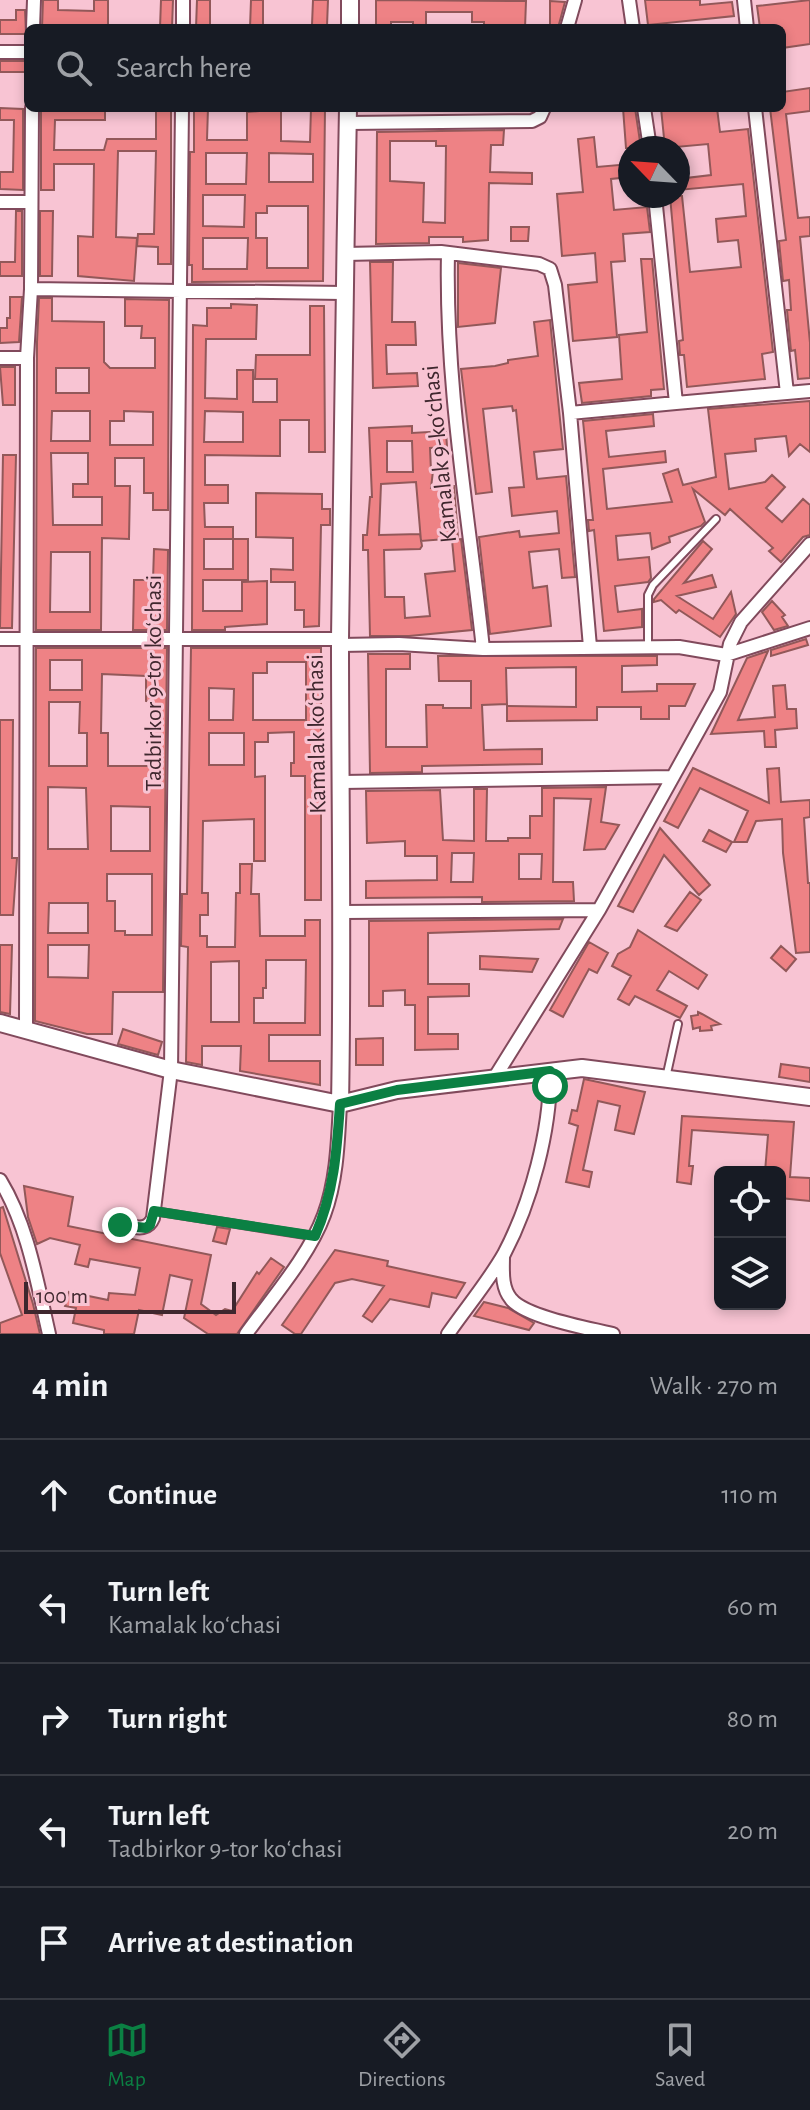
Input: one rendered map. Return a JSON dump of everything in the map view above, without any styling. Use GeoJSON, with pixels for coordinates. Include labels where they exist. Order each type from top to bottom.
{"type":"FeatureCollection","features":[{"type":"Feature","properties":{"kind":"street"},"geometry":{"type":"LineString","coordinates":[[33,24],[34,0]]}},
{"type":"Feature","properties":{"kind":"street"},"geometry":{"type":"LineString","coordinates":[[183,0],[183,24]]}},
{"type":"Feature","properties":{"kind":"street"},"geometry":{"type":"LineString","coordinates":[[350,0],[350,24]]}},
{"type":"Feature","properties":{"kind":"street"},"geometry":{"type":"LineString","coordinates":[[568,24],[575,0]]}},
{"type":"Feature","properties":{"kind":"street"},"geometry":{"type":"LineString","coordinates":[[629,0],[632,24]]}},
{"type":"Feature","properties":{"kind":"street"},"geometry":{"type":"LineString","coordinates":[[744,0],[747,24]]}},
{"type":"Feature","properties":{"kind":"street"},"geometry":{"type":"LineString","coordinates":[[0,52],[24,52]]}},
{"type":"Feature","properties":{"kind":"street"},"geometry":{"type":"LineString","coordinates":[[26,1029],[27,358],[31,289],[32,112]]}},
{"type":"Feature","properties":{"kind":"street","name":"Tadbirkor 9-tor koʻchasi"},"geometry":{"type":"LineString","coordinates":[[154,1211],[171,1070],[182,112]]}},
{"type":"Feature","properties":{"kind":"street"},"geometry":{"type":"LineString","coordinates":[[348,115],[532,121],[542,112]]}},
{"type":"Feature","properties":{"kind":"street"},"geometry":{"type":"LineString","coordinates":[[645,112],[648,136]]}},
{"type":"Feature","properties":{"kind":"street"},"geometry":{"type":"LineString","coordinates":[[755,112],[787,393]]}},
{"type":"Feature","properties":{"kind":"street","name":"Kamalak koʻchasi"},"geometry":{"type":"LineString","coordinates":[[246,1334],[315,1236],[325,1213],[332,1185],[340,1104],[343,912],[340,642],[348,115]]}},
{"type":"Feature","properties":{"kind":"street"},"geometry":{"type":"LineString","coordinates":[[0,202],[31,202]]}},
{"type":"Feature","properties":{"kind":"street"},"geometry":{"type":"LineString","coordinates":[[656,208],[676,403]]}},
{"type":"Feature","properties":{"kind":"street"},"geometry":{"type":"LineString","coordinates":[[345,254],[448,253],[539,264],[550,269],[555,285],[570,413],[590,647]]}},
{"type":"Feature","properties":{"kind":"street","name":"Kamalak 9-koʻchasi"},"geometry":{"type":"LineString","coordinates":[[448,253],[447,310],[454,401],[483,649]]}},
{"type":"Feature","properties":{"kind":"street"},"geometry":{"type":"LineString","coordinates":[[31,289],[343,293]]}},
{"type":"Feature","properties":{"kind":"street"},"geometry":{"type":"LineString","coordinates":[[0,358],[27,358]]}},
{"type":"Feature","properties":{"kind":"street"},"geometry":{"type":"LineString","coordinates":[[570,413],[810,391]]}},
{"type":"Feature","properties":{"kind":"street"},"geometry":{"type":"LineString","coordinates":[[495,1077],[599,910],[720,692],[726,672],[726,655],[741,622],[810,544]]}},
{"type":"Feature","properties":{"kind":"street"},"geometry":{"type":"LineString","coordinates":[[0,639],[175,638],[483,649],[679,647],[726,655],[810,628]]}},
{"type":"Feature","properties":{"kind":"street"},"geometry":{"type":"LineString","coordinates":[[342,782],[673,777]]}},
{"type":"Feature","properties":{"kind":"street"},"geometry":{"type":"LineString","coordinates":[[343,912],[599,910]]}},
{"type":"Feature","properties":{"kind":"street"},"geometry":{"type":"LineString","coordinates":[[0,1023],[171,1070],[340,1104],[397,1090],[582,1068],[810,1097]]}},
{"type":"Feature","properties":{"kind":"street"},"geometry":{"type":"LineString","coordinates":[[448,1334],[503,1256],[518,1223],[539,1156],[550,1104],[550,1071]]}},
{"type":"Feature","properties":{"kind":"street"},"geometry":{"type":"LineString","coordinates":[[0,1180],[9,1194],[32,1257],[49,1334]]}},
{"type":"Feature","properties":{"kind":"street"},"geometry":{"type":"LineString","coordinates":[[120,1225],[146,1228],[154,1211]]}},
{"type":"Feature","properties":{"kind":"street"},"geometry":{"type":"LineString","coordinates":[[503,1256],[504,1285],[517,1305],[531,1312],[607,1333]]}},
{"type":"Feature","properties":{"kind":"lane"},"geometry":{"type":"LineString","coordinates":[[648,647],[648,595],[653,585],[716,519]]}},
{"type":"Feature","properties":{"kind":"lane"},"geometry":{"type":"LineString","coordinates":[[666,1078],[678,1024]]}},
{"type":"Feature","properties":{"kind":"lane"},"geometry":{"type":"LineString","coordinates":[[154,1211],[315,1236]]}},
{"type":"Feature","properties":{"kind":"building"},"geometry":{"type":"Polygon","coordinates":[[[43,0],[58,0],[58,10],[94,11],[94,0],[108,0],[108,24],[42,24],[43,0]]]}},
{"type":"Feature","properties":{"kind":"building"},"geometry":{"type":"Polygon","coordinates":[[[161,0],[173,0],[172,24],[160,24],[161,0]]]}},
{"type":"Feature","properties":{"kind":"building"},"geometry":{"type":"Polygon","coordinates":[[[197,0],[210,0],[210,24],[196,24],[197,0]]]}},
{"type":"Feature","properties":{"kind":"building"},"geometry":{"type":"Polygon","coordinates":[[[251,0],[263,0],[263,24],[250,24],[251,0]]]}},
{"type":"Feature","properties":{"kind":"building"},"geometry":{"type":"Polygon","coordinates":[[[313,0],[328,0],[327,24],[312,24],[313,0]]]}},
{"type":"Feature","properties":{"kind":"building"},"geometry":{"type":"Polygon","coordinates":[[[376,0],[526,1],[525,24],[472,22],[472,12],[426,12],[426,24],[376,24],[376,0]]]}},
{"type":"Feature","properties":{"kind":"building"},"geometry":{"type":"Polygon","coordinates":[[[645,0],[700,0],[700,5],[732,2],[734,16],[648,24],[645,0]]]}},
{"type":"Feature","properties":{"kind":"building"},"geometry":{"type":"Polygon","coordinates":[[[810,0],[810,44],[786,47],[786,24],[759,24],[757,6],[810,0]]]}},
{"type":"Feature","properties":{"kind":"building"},"geometry":{"type":"Polygon","coordinates":[[[550,1],[565,2],[559,24],[550,24],[550,1]]]}},
{"type":"Feature","properties":{"kind":"building"},"geometry":{"type":"Polygon","coordinates":[[[16,10],[25,10],[24,34],[0,34],[0,20],[16,20],[16,10]]]}},
{"type":"Feature","properties":{"kind":"building"},"geometry":{"type":"Polygon","coordinates":[[[0,61],[24,61],[24,72],[0,72],[0,61]]]}},
{"type":"Feature","properties":{"kind":"building"},"geometry":{"type":"Polygon","coordinates":[[[810,88],[810,111],[786,114],[798,218],[810,217],[810,236],[800,237],[810,343],[810,378],[798,379],[795,350],[791,351],[787,310],[791,310],[789,280],[783,281],[779,241],[786,240],[770,112],[786,112],[786,91],[810,88]]]}},
{"type":"Feature","properties":{"kind":"building"},"geometry":{"type":"Polygon","coordinates":[[[0,108],[23,109],[23,190],[0,189],[0,172],[13,172],[14,120],[0,120],[0,108]]]}},
{"type":"Feature","properties":{"kind":"building"},"geometry":{"type":"Polygon","coordinates":[[[41,112],[105,112],[105,120],[55,120],[54,150],[104,150],[107,139],[156,139],[156,112],[171,112],[171,264],[158,264],[158,247],[137,246],[138,234],[154,234],[156,151],[118,151],[116,237],[137,238],[134,281],[78,276],[78,236],[93,237],[94,164],[54,164],[54,190],[41,190],[41,112]]]}},
{"type":"Feature","properties":{"kind":"building"},"geometry":{"type":"Polygon","coordinates":[[[194,112],[208,112],[207,140],[247,140],[247,112],[281,112],[281,141],[310,142],[311,112],[325,112],[323,281],[192,282],[192,265],[189,265],[190,152],[194,152],[194,112]],[[206,153],[206,184],[246,184],[247,153],[206,153]],[[269,153],[269,182],[313,182],[313,154],[269,153]],[[203,195],[203,226],[244,227],[245,195],[203,195]],[[267,206],[267,213],[256,213],[256,238],[267,238],[267,268],[308,268],[308,206],[267,206]],[[203,238],[203,269],[247,269],[248,238],[203,238]]]}},
{"type":"Feature","properties":{"kind":"building"},"geometry":{"type":"Polygon","coordinates":[[[623,112],[636,112],[639,136],[625,136],[623,112]]]}},
{"type":"Feature","properties":{"kind":"building"},"geometry":{"type":"Polygon","coordinates":[[[661,112],[718,112],[720,132],[748,129],[773,352],[762,354],[765,379],[687,387],[684,355],[680,355],[679,341],[683,340],[671,208],[683,208],[690,272],[741,267],[738,240],[718,242],[716,219],[746,216],[743,184],[690,189],[690,178],[711,175],[708,144],[690,146],[690,136],[664,136],[661,112]]]}},
{"type":"Feature","properties":{"kind":"building"},"geometry":{"type":"Polygon","coordinates":[[[504,130],[503,145],[491,145],[490,172],[532,173],[532,184],[489,183],[488,240],[463,242],[463,237],[429,237],[429,243],[376,244],[377,132],[504,130]],[[390,141],[390,181],[424,183],[423,222],[445,223],[446,146],[436,146],[436,141],[390,141]]]}},
{"type":"Feature","properties":{"kind":"building"},"geometry":{"type":"Polygon","coordinates":[[[594,137],[597,167],[618,165],[618,178],[611,179],[614,210],[647,208],[650,232],[623,234],[625,261],[611,262],[617,337],[573,341],[568,285],[597,282],[595,253],[562,256],[557,194],[583,192],[578,139],[594,137]]]}},
{"type":"Feature","properties":{"kind":"building"},"geometry":{"type":"Polygon","coordinates":[[[16,211],[22,211],[22,276],[0,276],[0,262],[15,262],[16,211]]]}},
{"type":"Feature","properties":{"kind":"building"},"geometry":{"type":"Polygon","coordinates":[[[40,211],[53,211],[52,276],[40,276],[40,211]]]}},
{"type":"Feature","properties":{"kind":"building"},"geometry":{"type":"Polygon","coordinates":[[[511,227],[529,227],[528,241],[511,241],[511,227]]]}},
{"type":"Feature","properties":{"kind":"building"},"geometry":{"type":"Polygon","coordinates":[[[641,259],[652,259],[664,389],[651,390],[651,396],[582,403],[579,383],[622,379],[619,335],[647,332],[641,259]]]}},
{"type":"Feature","properties":{"kind":"building"},"geometry":{"type":"Polygon","coordinates":[[[370,262],[393,262],[392,322],[415,322],[416,345],[386,345],[387,374],[417,373],[418,386],[373,388],[370,262]]]}},
{"type":"Feature","properties":{"kind":"building"},"geometry":{"type":"Polygon","coordinates":[[[458,263],[501,268],[495,323],[458,327],[458,263]]]}},
{"type":"Feature","properties":{"kind":"building"},"geometry":{"type":"Polygon","coordinates":[[[10,297],[22,297],[19,342],[0,343],[0,328],[7,328],[7,318],[10,318],[10,297]]]}},
{"type":"Feature","properties":{"kind":"building"},"geometry":{"type":"Polygon","coordinates":[[[39,298],[52,298],[52,321],[104,322],[104,362],[110,368],[155,368],[155,338],[141,338],[142,326],[125,326],[125,299],[169,300],[168,510],[153,510],[153,493],[144,493],[144,458],[115,458],[115,486],[130,486],[129,539],[102,538],[101,630],[36,630],[39,298]],[[56,368],[56,393],[89,393],[89,368],[56,368]],[[52,411],[51,441],[90,441],[90,411],[52,411]],[[124,411],[124,421],[110,421],[110,445],[153,445],[153,412],[124,411]],[[51,453],[53,525],[102,525],[102,497],[73,497],[73,484],[88,484],[88,453],[51,453]],[[51,552],[50,612],[90,612],[90,552],[51,552]]]}},
{"type":"Feature","properties":{"kind":"building"},"geometry":{"type":"Polygon","coordinates":[[[231,304],[257,305],[256,339],[206,339],[205,398],[237,399],[237,370],[253,370],[253,402],[277,402],[277,379],[255,379],[256,355],[310,355],[310,306],[324,306],[325,452],[309,452],[309,420],[280,420],[280,456],[205,455],[205,485],[228,485],[228,503],[204,503],[205,527],[233,527],[233,539],[248,539],[248,580],[203,580],[203,611],[242,611],[242,582],[267,581],[267,624],[225,627],[225,630],[192,630],[193,325],[207,326],[207,308],[231,308],[231,304]],[[205,411],[204,442],[243,442],[243,412],[205,411]],[[204,539],[204,569],[233,569],[233,539],[204,539]]]}},
{"type":"Feature","properties":{"kind":"building"},"geometry":{"type":"Polygon","coordinates":[[[550,320],[563,449],[534,452],[537,479],[566,476],[575,577],[562,578],[559,549],[529,552],[533,588],[547,586],[551,626],[490,634],[479,537],[519,531],[520,537],[559,533],[557,511],[512,516],[509,488],[524,487],[516,410],[513,411],[512,406],[483,409],[492,492],[476,494],[461,369],[495,366],[508,363],[508,360],[538,356],[534,322],[550,320]]]}},
{"type":"Feature","properties":{"kind":"building"},"geometry":{"type":"Polygon","coordinates":[[[0,367],[15,367],[15,405],[3,405],[0,367]]]}},
{"type":"Feature","properties":{"kind":"building"},"geometry":{"type":"Polygon","coordinates":[[[810,401],[810,452],[800,444],[789,456],[786,436],[755,439],[756,451],[725,454],[729,489],[765,482],[772,475],[785,487],[766,508],[782,522],[803,499],[810,505],[810,535],[803,537],[781,562],[769,551],[773,548],[730,509],[725,515],[693,489],[705,522],[701,526],[669,537],[670,542],[652,549],[650,533],[616,536],[618,560],[649,557],[651,578],[648,582],[615,586],[618,612],[642,609],[642,627],[604,631],[594,530],[589,531],[588,520],[593,520],[583,421],[653,414],[654,426],[606,431],[609,457],[665,451],[666,462],[603,469],[607,509],[672,502],[663,474],[678,469],[683,485],[716,477],[708,409],[810,401]]]}},
{"type":"Feature","properties":{"kind":"building"},"geometry":{"type":"Polygon","coordinates":[[[412,426],[412,433],[446,431],[447,447],[430,448],[433,471],[431,488],[454,486],[458,538],[421,541],[420,549],[384,550],[385,597],[404,597],[405,618],[430,616],[425,574],[455,571],[452,540],[461,539],[472,630],[370,636],[368,550],[363,550],[363,535],[367,535],[372,497],[369,428],[412,426]],[[387,441],[387,472],[413,472],[412,441],[387,441]],[[416,482],[381,484],[379,535],[420,534],[421,539],[416,482]]]}},
{"type":"Feature","properties":{"kind":"building"},"geometry":{"type":"Polygon","coordinates":[[[3,455],[16,455],[12,628],[0,628],[3,455]]]}},
{"type":"Feature","properties":{"kind":"building"},"geometry":{"type":"Polygon","coordinates":[[[256,493],[322,494],[322,509],[330,509],[330,525],[321,525],[319,626],[304,627],[304,610],[295,610],[295,582],[271,582],[271,569],[293,570],[293,538],[256,537],[256,493]]]}},
{"type":"Feature","properties":{"kind":"building"},"geometry":{"type":"Polygon","coordinates":[[[703,541],[712,549],[684,583],[712,575],[716,587],[677,596],[713,619],[731,592],[736,614],[720,637],[679,610],[676,613],[661,600],[654,602],[703,541]]]}},
{"type":"Feature","properties":{"kind":"building"},"geometry":{"type":"Polygon","coordinates":[[[154,549],[168,550],[167,630],[133,630],[134,580],[153,580],[154,549]]]}},
{"type":"Feature","properties":{"kind":"building"},"geometry":{"type":"Polygon","coordinates":[[[772,601],[785,615],[782,617],[788,626],[774,630],[762,612],[772,601]]]}},
{"type":"Feature","properties":{"kind":"building"},"geometry":{"type":"Polygon","coordinates":[[[806,639],[808,645],[771,656],[771,650],[806,639]]]}},
{"type":"Feature","properties":{"kind":"building"},"geometry":{"type":"Polygon","coordinates":[[[36,648],[167,648],[163,992],[113,992],[112,1034],[87,1034],[35,1021],[36,648]],[[50,660],[50,690],[82,690],[82,660],[50,660]],[[102,674],[101,733],[108,733],[108,766],[150,766],[151,702],[146,701],[146,676],[102,674]],[[49,702],[49,766],[87,766],[87,733],[79,733],[80,702],[49,702]],[[48,787],[48,849],[88,849],[86,788],[48,787]],[[111,806],[111,851],[150,851],[150,807],[111,806]],[[107,874],[107,901],[115,901],[115,931],[125,931],[125,935],[152,935],[152,874],[107,874]],[[49,903],[48,933],[88,933],[88,903],[49,903]],[[48,945],[48,977],[88,978],[89,945],[48,945]]]}},
{"type":"Feature","properties":{"kind":"building"},"geometry":{"type":"Polygon","coordinates":[[[191,648],[321,648],[321,900],[305,900],[305,776],[291,776],[294,732],[268,733],[268,742],[255,742],[255,777],[265,776],[265,861],[254,861],[254,819],[203,821],[202,893],[208,893],[208,915],[200,915],[200,936],[207,936],[207,947],[235,947],[240,864],[252,864],[251,894],[259,894],[260,936],[305,936],[305,920],[320,920],[320,1035],[269,1035],[269,1061],[320,1061],[320,1085],[240,1071],[241,1046],[202,1046],[202,1065],[186,1062],[188,947],[181,946],[182,894],[187,894],[191,648]],[[267,662],[267,673],[253,673],[253,720],[306,720],[306,662],[267,662]],[[209,688],[209,720],[233,720],[234,689],[209,688]],[[209,733],[209,765],[244,765],[244,733],[209,733]],[[266,960],[266,988],[263,988],[263,998],[254,998],[254,1023],[305,1023],[306,960],[266,960]],[[239,961],[211,962],[211,1022],[239,1022],[239,961]]]}},
{"type":"Feature","properties":{"kind":"building"},"geometry":{"type":"Polygon","coordinates":[[[768,651],[738,720],[775,717],[773,686],[785,685],[787,709],[796,709],[797,728],[775,730],[776,747],[765,747],[764,731],[711,734],[747,658],[768,651]]]}},
{"type":"Feature","properties":{"kind":"building"},"geometry":{"type":"Polygon","coordinates":[[[368,654],[410,654],[410,669],[386,669],[386,747],[427,747],[426,705],[471,708],[471,681],[439,681],[438,656],[657,656],[657,665],[622,666],[622,692],[657,691],[657,684],[695,684],[685,706],[669,706],[669,719],[641,719],[641,707],[597,707],[597,720],[507,721],[507,706],[576,707],[576,667],[506,668],[507,704],[482,705],[484,750],[542,749],[542,764],[422,766],[422,772],[370,773],[368,654]]]}},
{"type":"Feature","properties":{"kind":"building"},"geometry":{"type":"Polygon","coordinates":[[[0,720],[13,720],[12,858],[17,858],[13,915],[0,915],[0,720]]]}},
{"type":"Feature","properties":{"kind":"building"},"geometry":{"type":"Polygon","coordinates":[[[693,768],[769,803],[767,769],[779,768],[781,802],[810,800],[810,817],[804,818],[810,883],[810,952],[796,953],[783,853],[782,819],[756,821],[747,842],[734,842],[748,811],[700,788],[678,828],[664,821],[693,768]]]}},
{"type":"Feature","properties":{"kind":"building"},"geometry":{"type":"Polygon","coordinates":[[[606,787],[601,822],[619,825],[605,849],[584,850],[591,799],[554,798],[553,882],[573,882],[574,901],[482,902],[482,897],[366,898],[366,881],[437,880],[437,856],[405,856],[405,841],[367,843],[366,791],[440,790],[443,840],[474,841],[474,789],[487,789],[486,841],[508,841],[508,838],[530,838],[530,816],[542,816],[542,788],[606,787]],[[452,853],[451,882],[473,882],[474,853],[452,853]],[[519,854],[519,879],[541,879],[542,854],[519,854]]]}},
{"type":"Feature","properties":{"kind":"building"},"geometry":{"type":"Polygon","coordinates":[[[660,828],[710,885],[699,895],[664,855],[633,912],[618,906],[660,828]]]}},
{"type":"Feature","properties":{"kind":"building"},"geometry":{"type":"Polygon","coordinates":[[[709,830],[732,842],[726,852],[703,841],[709,830]]]}},
{"type":"Feature","properties":{"kind":"building"},"geometry":{"type":"Polygon","coordinates":[[[690,892],[701,900],[677,931],[665,926],[690,892]]]}},
{"type":"Feature","properties":{"kind":"building"},"geometry":{"type":"Polygon","coordinates":[[[563,919],[559,929],[428,933],[428,984],[469,984],[469,996],[428,997],[428,1034],[458,1034],[458,1049],[415,1050],[415,1005],[405,1005],[405,990],[383,991],[383,1006],[369,1006],[369,921],[563,919]]]}},
{"type":"Feature","properties":{"kind":"building"},"geometry":{"type":"Polygon","coordinates":[[[638,930],[707,975],[698,989],[669,971],[657,990],[687,1006],[680,1018],[635,996],[629,1005],[618,999],[631,976],[612,966],[618,954],[630,947],[638,930]]]}},
{"type":"Feature","properties":{"kind":"building"},"geometry":{"type":"Polygon","coordinates":[[[589,942],[608,953],[597,973],[589,969],[563,1017],[550,1010],[589,942]]]}},
{"type":"Feature","properties":{"kind":"building"},"geometry":{"type":"Polygon","coordinates":[[[0,945],[12,945],[10,1014],[0,1012],[0,945]]]}},
{"type":"Feature","properties":{"kind":"building"},"geometry":{"type":"Polygon","coordinates":[[[781,946],[796,959],[786,971],[771,958],[781,946]]]}},
{"type":"Feature","properties":{"kind":"building"},"geometry":{"type":"Polygon","coordinates":[[[480,956],[538,959],[532,972],[480,969],[480,956]]]}},
{"type":"Feature","properties":{"kind":"building"},"geometry":{"type":"Polygon","coordinates":[[[698,1012],[720,1024],[711,1026],[712,1030],[693,1029],[691,1016],[698,1015],[698,1012]]]}},
{"type":"Feature","properties":{"kind":"building"},"geometry":{"type":"Polygon","coordinates":[[[123,1029],[162,1042],[158,1055],[118,1044],[123,1029]]]}},
{"type":"Feature","properties":{"kind":"building"},"geometry":{"type":"Polygon","coordinates":[[[383,1038],[383,1065],[356,1065],[356,1039],[383,1038]]]}},
{"type":"Feature","properties":{"kind":"building"},"geometry":{"type":"Polygon","coordinates":[[[781,1064],[810,1068],[810,1082],[779,1077],[781,1064]]]}},
{"type":"Feature","properties":{"kind":"building"},"geometry":{"type":"Polygon","coordinates":[[[584,1079],[645,1092],[634,1134],[615,1130],[620,1106],[598,1101],[583,1170],[592,1172],[589,1187],[566,1182],[578,1126],[569,1123],[572,1110],[577,1111],[584,1079]]]}},
{"type":"Feature","properties":{"kind":"building"},"geometry":{"type":"Polygon","coordinates":[[[682,1116],[794,1122],[790,1177],[810,1178],[810,1201],[786,1199],[786,1166],[765,1166],[768,1135],[692,1130],[691,1184],[677,1182],[682,1116]]]}},
{"type":"Feature","properties":{"kind":"building"},"geometry":{"type":"Polygon","coordinates":[[[24,1186],[73,1197],[68,1226],[211,1255],[201,1304],[216,1315],[225,1309],[232,1311],[257,1272],[259,1274],[271,1258],[284,1267],[237,1334],[208,1334],[184,1318],[192,1280],[170,1275],[162,1315],[139,1310],[134,1334],[104,1334],[104,1330],[73,1323],[76,1308],[65,1306],[69,1292],[108,1300],[109,1293],[135,1295],[140,1268],[90,1259],[88,1267],[75,1264],[80,1245],[50,1238],[37,1244],[28,1217],[24,1186]]]}},
{"type":"Feature","properties":{"kind":"building"},"geometry":{"type":"Polygon","coordinates":[[[3,1207],[40,1334],[0,1334],[0,1323],[22,1315],[0,1253],[0,1208],[3,1207]]]}},
{"type":"Feature","properties":{"kind":"building"},"geometry":{"type":"Polygon","coordinates":[[[217,1227],[230,1229],[226,1244],[213,1241],[217,1227]]]}},
{"type":"Feature","properties":{"kind":"building"},"geometry":{"type":"Polygon","coordinates":[[[335,1250],[388,1261],[387,1266],[465,1283],[456,1298],[432,1293],[429,1307],[390,1299],[372,1322],[363,1316],[384,1286],[352,1279],[335,1283],[301,1334],[295,1334],[282,1325],[335,1250]]]}},
{"type":"Feature","properties":{"kind":"building"},"geometry":{"type":"Polygon","coordinates":[[[484,1302],[508,1308],[534,1323],[529,1330],[474,1316],[484,1302]]]}},
{"type":"Feature","properties":{"kind":"route"},"geometry":{"type":"LineString","coordinates":[[120,1225],[146,1228],[154,1211],[315,1236],[332,1185],[340,1104],[397,1090],[550,1071],[550,1086]]}}]}
